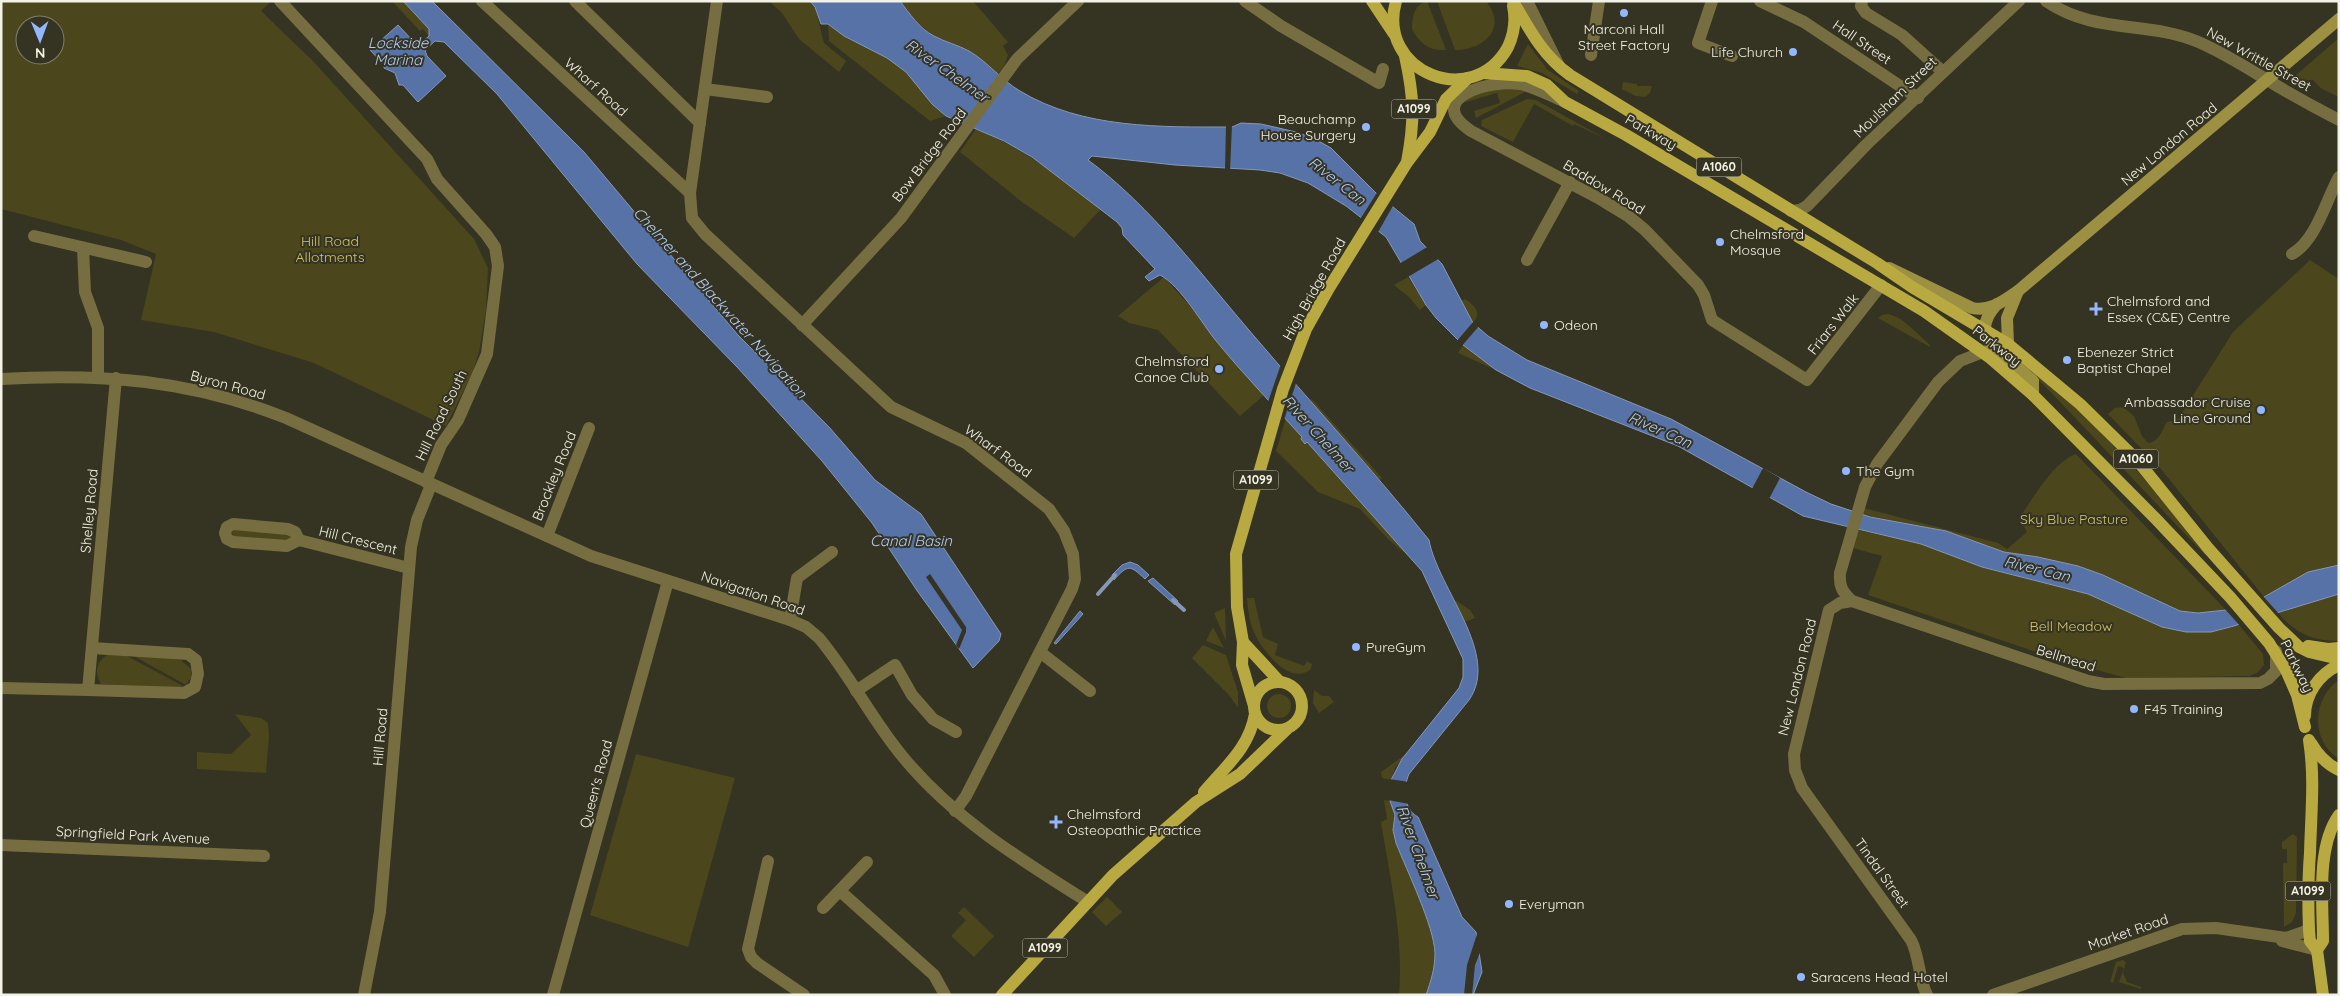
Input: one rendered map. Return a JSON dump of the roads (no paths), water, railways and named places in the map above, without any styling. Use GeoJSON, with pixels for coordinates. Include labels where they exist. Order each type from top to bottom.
{"type":"FeatureCollection","features":[{"type":"Feature","properties":{"kind":"main road","name":"A1060"},"geometry":{"type":"LineString","coordinates":[[1372,1],[1404,54],[1424,72],[1446,79],[1468,78],[1483,72],[1500,58],[1510,44],[1515,22],[1512,1]]}},
{"type":"Feature","properties":{"kind":"main road","name":"A1060"},"geometry":{"type":"LineString","coordinates":[[1396,1],[1393,24],[1396,38]]}},
{"type":"Feature","properties":{"kind":"main road","name":"Parkway"},"geometry":{"type":"LineString","coordinates":[[1512,1],[1538,44],[1562,70],[1877,263],[1912,287],[1985,328],[2008,344],[2080,404],[2137,460],[2208,548],[2289,638],[2309,652],[2339,659]]}},
{"type":"Feature","properties":{"kind":"main road","name":"New London Road"},"geometry":{"type":"LineString","coordinates":[[1997,304],[2018,291],[2339,19]]}},
{"type":"Feature","properties":{"kind":"main road","name":"High Bridge Road"},"geometry":{"type":"LineString","coordinates":[[1404,54],[1414,108],[1412,138],[1406,164]]}},
{"type":"Feature","properties":{"kind":"main road","name":"Parkway"},"geometry":{"type":"LineString","coordinates":[[1483,72],[1527,76],[1547,85],[1565,102],[1626,135],[1881,286],[1948,327],[1983,352],[2033,395],[2230,597],[2262,634],[2276,651],[2297,695],[2306,727]]}},
{"type":"Feature","properties":{"kind":"main road","name":"High Bridge Road"},"geometry":{"type":"LineString","coordinates":[[1254,710],[1242,665],[1242,639],[1236,606],[1236,554],[1282,390],[1306,330],[1320,304],[1406,164],[1430,132],[1446,99],[1468,78]]}},
{"type":"Feature","properties":{"kind":"main road","name":"Parkway"},"geometry":{"type":"LineString","coordinates":[[1877,263],[1916,279],[1967,307],[1980,310],[1997,304]]}},
{"type":"Feature","properties":{"kind":"main road","name":"New London Road"},"geometry":{"type":"LineString","coordinates":[[2007,318],[2018,291]]}},
{"type":"Feature","properties":{"kind":"main road"},"geometry":{"type":"LineString","coordinates":[[1985,328],[1987,317],[1997,304]]}},
{"type":"Feature","properties":{"kind":"main road","name":"Parkway"},"geometry":{"type":"LineString","coordinates":[[2007,318],[2008,344]]}},
{"type":"Feature","properties":{"kind":"main road","name":"A1060"},"geometry":{"type":"LineString","coordinates":[[1985,328],[1985,336],[1990,343],[2033,381],[2033,395]]}},
{"type":"Feature","properties":{"kind":"main road","name":"A1060"},"geometry":{"type":"LineString","coordinates":[[2289,638],[2314,647],[2339,648]]}},
{"type":"Feature","properties":{"kind":"main road","name":"A1099"},"geometry":{"type":"LineString","coordinates":[[1242,639],[1278,682]]}},
{"type":"Feature","properties":{"kind":"main road","name":"A1060"},"geometry":{"type":"LineString","coordinates":[[2339,664],[2324,674],[2315,685],[2308,698],[2305,713],[2309,740],[2318,755],[2331,767],[2339,770]]}},
{"type":"Feature","properties":{"kind":"main road","name":"A1099"},"geometry":{"type":"LineString","coordinates":[[1002,995],[1119,870],[1196,802],[1247,741],[1252,730],[1258,692],[1264,686],[1278,682],[1293,686],[1302,698],[1302,714],[1293,726],[1286,730],[1240,774],[1196,802]]}},
{"type":"Feature","properties":{"kind":"main road"},"geometry":{"type":"LineString","coordinates":[[1254,710],[1264,726],[1271,730],[1286,730]]}},
{"type":"Feature","properties":{"kind":"main road","name":"A1099"},"geometry":{"type":"LineString","coordinates":[[2309,740],[2313,766],[2309,930],[2310,941],[2317,950],[2323,995]]}},
{"type":"Feature","properties":{"kind":"main road","name":"A1099"},"geometry":{"type":"LineString","coordinates":[[2317,950],[2323,942],[2325,851],[2331,827],[2339,815]]}},
{"type":"Feature","properties":{"kind":"street","name":"Hill Road South"},"geometry":{"type":"LineString","coordinates":[[280,1],[427,159],[437,179],[474,220],[495,247],[498,266],[487,354],[458,420],[442,445],[428,483]]}},
{"type":"Feature","properties":{"kind":"street","name":"Wharf Road"},"geometry":{"type":"LineString","coordinates":[[482,1],[690,193]]}},
{"type":"Feature","properties":{"kind":"street"},"geometry":{"type":"LineString","coordinates":[[575,1],[700,123]]}},
{"type":"Feature","properties":{"kind":"street","name":"Wharf Road"},"geometry":{"type":"LineString","coordinates":[[717,1],[690,193],[692,218],[697,226],[890,407],[966,443],[1049,509],[1073,554],[1075,579],[966,796],[955,812]]}},
{"type":"Feature","properties":{"kind":"street","name":"Bow Bridge Road"},"geometry":{"type":"LineString","coordinates":[[802,325],[901,218],[1017,59],[1078,1]]}},
{"type":"Feature","properties":{"kind":"street"},"geometry":{"type":"LineString","coordinates":[[1245,1],[1281,26],[1378,82],[1383,69]]}},
{"type":"Feature","properties":{"kind":"street"},"geometry":{"type":"LineString","coordinates":[[1527,1],[1562,70]]}},
{"type":"Feature","properties":{"kind":"street"},"geometry":{"type":"LineString","coordinates":[[1591,55],[1599,1]]}},
{"type":"Feature","properties":{"kind":"street"},"geometry":{"type":"LineString","coordinates":[[1712,1],[1698,43],[1732,56]]}},
{"type":"Feature","properties":{"kind":"street","name":"Hall Street"},"geometry":{"type":"LineString","coordinates":[[1760,1],[1804,22],[1918,98]]}},
{"type":"Feature","properties":{"kind":"street"},"geometry":{"type":"LineString","coordinates":[[1862,1],[1863,10],[1866,13],[1902,35],[1943,72]]}},
{"type":"Feature","properties":{"kind":"street","name":"Moulsham Street"},"geometry":{"type":"LineString","coordinates":[[1791,211],[1807,206],[1867,144],[1918,98],[2018,1]]}},
{"type":"Feature","properties":{"kind":"street","name":"New Writtle Street"},"geometry":{"type":"LineString","coordinates":[[2046,1],[2062,10],[2103,25],[2159,30],[2196,41],[2339,120]]}},
{"type":"Feature","properties":{"kind":"street","name":"Parkway"},"geometry":{"type":"LineString","coordinates":[[1456,101],[1470,90],[1480,87],[1519,84],[1565,102]]}},
{"type":"Feature","properties":{"kind":"street"},"geometry":{"type":"LineString","coordinates":[[705,89],[767,97]]}},
{"type":"Feature","properties":{"kind":"street","name":"Baddow Road"},"geometry":{"type":"LineString","coordinates":[[1456,101],[1455,114],[1464,126],[1607,203],[1645,230],[1698,285],[1712,320],[1807,380]]}},
{"type":"Feature","properties":{"kind":"street"},"geometry":{"type":"LineString","coordinates":[[2292,254],[2301,249],[2310,238],[2339,176]]}},
{"type":"Feature","properties":{"kind":"street"},"geometry":{"type":"LineString","coordinates":[[1527,260],[1570,182]]}},
{"type":"Feature","properties":{"kind":"street"},"geometry":{"type":"LineString","coordinates":[[34,236],[146,262]]}},
{"type":"Feature","properties":{"kind":"street"},"geometry":{"type":"LineString","coordinates":[[83,248],[85,292],[98,328],[98,377]]}},
{"type":"Feature","properties":{"kind":"street","name":"Friars Walk"},"geometry":{"type":"LineString","coordinates":[[1807,380],[1881,286]]}},
{"type":"Feature","properties":{"kind":"street"},"geometry":{"type":"LineString","coordinates":[[1852,601],[1840,587],[1840,573],[1865,487],[1877,464],[1938,382],[1960,360],[1983,352]]}},
{"type":"Feature","properties":{"kind":"street","name":"Byron Road"},"geometry":{"type":"LineString","coordinates":[[1,379],[116,378],[143,380],[200,391],[262,409],[428,483]]}},
{"type":"Feature","properties":{"kind":"street","name":"Shelley Road"},"geometry":{"type":"LineString","coordinates":[[88,690],[116,378]]}},
{"type":"Feature","properties":{"kind":"street","name":"Brockley Road"},"geometry":{"type":"LineString","coordinates":[[547,536],[589,428]]}},
{"type":"Feature","properties":{"kind":"street","name":"Navigation Road"},"geometry":{"type":"LineString","coordinates":[[428,483],[592,556],[790,620],[806,627],[819,638],[903,758],[955,812],[1088,902]]}},
{"type":"Feature","properties":{"kind":"street","name":"Hill Road"},"geometry":{"type":"LineString","coordinates":[[364,995],[380,912],[409,568],[417,520],[428,483]]}},
{"type":"Feature","properties":{"kind":"street","name":"Hill Crescent"},"geometry":{"type":"LineString","coordinates":[[299,540],[295,532],[288,528],[233,524],[227,527],[225,533],[227,539],[233,542],[287,546],[299,540],[409,568]]}},
{"type":"Feature","properties":{"kind":"street"},"geometry":{"type":"LineString","coordinates":[[790,620],[797,578],[832,552]]}},
{"type":"Feature","properties":{"kind":"street","name":"Queen's Road"},"geometry":{"type":"LineString","coordinates":[[553,995],[668,580]]}},
{"type":"Feature","properties":{"kind":"street","name":"Bellmead"},"geometry":{"type":"LineString","coordinates":[[1852,601],[2031,663],[2104,684],[2260,683],[2276,671],[2276,651]]}},
{"type":"Feature","properties":{"kind":"street","name":"New London Road"},"geometry":{"type":"LineString","coordinates":[[1796,776],[1793,762],[1795,747],[1829,610],[1840,603],[1852,601]]}},
{"type":"Feature","properties":{"kind":"street"},"geometry":{"type":"LineString","coordinates":[[1,688],[184,693],[195,687],[198,674],[196,660],[188,654],[92,648]]}},
{"type":"Feature","properties":{"kind":"street"},"geometry":{"type":"LineString","coordinates":[[1040,652],[1090,691]]}},
{"type":"Feature","properties":{"kind":"street"},"geometry":{"type":"LineString","coordinates":[[856,691],[895,665],[912,695],[933,719],[956,732]]}},
{"type":"Feature","properties":{"kind":"street","name":"Tindal Street"},"geometry":{"type":"LineString","coordinates":[[1796,776],[1802,788],[1911,940],[1918,955],[1921,981],[1927,995]]}},
{"type":"Feature","properties":{"kind":"street","name":"Springfield Park Avenue"},"geometry":{"type":"LineString","coordinates":[[1,845],[264,856]]}},
{"type":"Feature","properties":{"kind":"street"},"geometry":{"type":"LineString","coordinates":[[768,861],[748,949],[751,957],[757,963],[804,995]]}},
{"type":"Feature","properties":{"kind":"street"},"geometry":{"type":"LineString","coordinates":[[823,908],[866,862]]}},
{"type":"Feature","properties":{"kind":"street"},"geometry":{"type":"LineString","coordinates":[[840,891],[934,975],[945,995]]}},
{"type":"Feature","properties":{"kind":"street","name":"Market Road"},"geometry":{"type":"LineString","coordinates":[[1993,995],[2182,930],[2216,928],[2278,938],[2294,937],[2309,930]]}},
{"type":"Feature","properties":{"kind":"street","name":"Market Road"},"geometry":{"type":"LineString","coordinates":[[2278,938],[2287,944],[2317,950]]}},
{"type":"Feature","properties":{"kind":"water","name":"Canal Basin"},"geometry":{"type":"Polygon","coordinates":[[[403,1],[432,1],[584,152],[738,335],[829,427],[875,480],[921,514],[1001,634],[999,641],[973,668],[918,592],[872,523],[822,461],[737,367],[637,264],[497,94],[444,42],[435,41],[425,50],[427,56],[446,76],[418,102],[403,85],[399,85],[395,73],[384,68],[384,65],[370,50],[398,25],[415,43],[420,44],[429,36],[429,29],[403,1]]]}},
{"type":"Feature","properties":{"kind":"water"},"geometry":{"type":"Polygon","coordinates":[[[810,1],[900,1],[915,20],[929,33],[969,51],[1020,91],[1070,113],[1096,119],[1150,126],[1232,127],[1241,123],[1261,124],[1296,132],[1315,139],[1331,148],[1377,194],[1414,224],[1420,241],[1442,264],[1473,323],[1488,336],[1527,360],[1671,419],[1831,504],[1870,517],[1946,531],[2004,552],[2078,566],[2103,575],[2180,611],[2198,613],[2226,610],[2264,597],[2308,572],[2339,565],[2339,594],[2211,632],[2186,632],[2162,627],[2088,594],[1982,567],[1921,544],[1803,516],[1678,446],[1530,388],[1496,370],[1463,345],[1436,318],[1426,305],[1386,237],[1346,206],[1308,183],[1280,173],[1260,170],[1175,165],[1092,156],[1088,160],[1111,178],[1176,243],[1429,540],[1435,559],[1473,642],[1478,662],[1477,682],[1469,700],[1409,774],[1405,792],[1409,809],[1418,817],[1462,917],[1476,932],[1482,972],[1473,995],[1426,995],[1431,980],[1435,953],[1430,928],[1396,843],[1393,830],[1395,815],[1390,801],[1391,780],[1402,759],[1459,688],[1463,677],[1463,659],[1422,571],[1307,442],[1305,444],[1301,439],[1302,437],[1217,342],[1176,288],[1160,275],[1149,281],[1145,277],[1155,269],[1123,235],[1122,228],[1117,222],[1032,157],[1004,141],[946,116],[932,104],[906,72],[887,58],[844,36],[828,24],[821,24],[815,7],[810,1]]]}},
{"type":"Feature","properties":{"kind":"water"},"geometry":{"type":"Polygon","coordinates":[[[1130,562],[1138,565],[1149,575],[1145,579],[1129,568],[1114,580],[1112,575],[1122,565],[1130,562]]]}},
{"type":"Feature","properties":{"kind":"water"},"geometry":{"type":"Polygon","coordinates":[[[1153,578],[1178,601],[1175,605],[1148,581],[1153,578]]]}},
{"type":"Feature","properties":{"kind":"water"},"geometry":{"type":"Polygon","coordinates":[[[1080,611],[1083,614],[1056,644],[1054,643],[1080,611]]]}},
{"type":"Feature","properties":{"kind":"waterway"},"geometry":{"type":"LineString","coordinates":[[1098,594],[1115,575]]}},
{"type":"Feature","properties":{"kind":"waterway"},"geometry":{"type":"LineString","coordinates":[[1173,600],[1184,610]]}},
{"type":"Feature","properties":{"kind":"place","name":"Marconi Hall Street Factory"},"geometry":{"type":"Point","coordinates":[1624,13]}},
{"type":"Feature","properties":{"kind":"place","name":"Life Church"},"geometry":{"type":"Point","coordinates":[1793,52]}},
{"type":"Feature","properties":{"kind":"place","name":"Beauchamp House Surgery"},"geometry":{"type":"Point","coordinates":[1366,127]}},
{"type":"Feature","properties":{"kind":"place","name":"Chelmsford Mosque"},"geometry":{"type":"Point","coordinates":[1720,242]}},
{"type":"Feature","properties":{"kind":"place","name":"Chelmsford and Essex (C&E) Centre"},"geometry":{"type":"Point","coordinates":[2096,309]}},
{"type":"Feature","properties":{"kind":"place","name":"Odeon"},"geometry":{"type":"Point","coordinates":[1544,325]}},
{"type":"Feature","properties":{"kind":"place","name":"Ebenezer Strict Baptist Chapel"},"geometry":{"type":"Point","coordinates":[2067,360]}},
{"type":"Feature","properties":{"kind":"place","name":"Chelmsford Canoe Club"},"geometry":{"type":"Point","coordinates":[1219,369]}},
{"type":"Feature","properties":{"kind":"place","name":"Ambassador Cruise Line Ground"},"geometry":{"type":"Point","coordinates":[2261,410]}},
{"type":"Feature","properties":{"kind":"place","name":"The Gym"},"geometry":{"type":"Point","coordinates":[1846,471]}},
{"type":"Feature","properties":{"kind":"place","name":"PureGym"},"geometry":{"type":"Point","coordinates":[1356,647]}},
{"type":"Feature","properties":{"kind":"place","name":"F45 Training"},"geometry":{"type":"Point","coordinates":[2134,709]}},
{"type":"Feature","properties":{"kind":"place","name":"Chelmsford Osteopathic Practice"},"geometry":{"type":"Point","coordinates":[1056,822]}},
{"type":"Feature","properties":{"kind":"place","name":"Everyman"},"geometry":{"type":"Point","coordinates":[1509,904]}},
{"type":"Feature","properties":{"kind":"place","name":"Saracens Head Hotel"},"geometry":{"type":"Point","coordinates":[1801,977]}},
{"type":"Feature","properties":{"kind":"water label","name":"Lockside Marina"},"geometry":{"type":"Point","coordinates":[398,52]}},
{"type":"Feature","properties":{"kind":"water label","name":"River Chelmer"},"geometry":{"type":"Point","coordinates":[947,71]}},
{"type":"Feature","properties":{"kind":"water label","name":"River Can"},"geometry":{"type":"Point","coordinates":[1337,181]}},
{"type":"Feature","properties":{"kind":"water label","name":"Chelmer and Blackwater Navigation"},"geometry":{"type":"Point","coordinates":[720,303]}},
{"type":"Feature","properties":{"kind":"water label","name":"River Can"},"geometry":{"type":"Point","coordinates":[1660,430]}},
{"type":"Feature","properties":{"kind":"water label","name":"River Chelmer"},"geometry":{"type":"Point","coordinates":[1318,434]}},
{"type":"Feature","properties":{"kind":"water label","name":"River Can"},"geometry":{"type":"Point","coordinates":[2037,569]}},
{"type":"Feature","properties":{"kind":"water label","name":"River Chelmer"},"geometry":{"type":"Point","coordinates":[1418,852]}},
{"type":"Feature","properties":{"kind":"park label","name":"Hill Road Allotments"},"geometry":{"type":"Point","coordinates":[330,250]}},
{"type":"Feature","properties":{"kind":"park label","name":"Sky Blue Pasture"},"geometry":{"type":"Point","coordinates":[2074,519]}},
{"type":"Feature","properties":{"kind":"park label","name":"Bell Meadow"},"geometry":{"type":"Point","coordinates":[2071,626]}}]}
